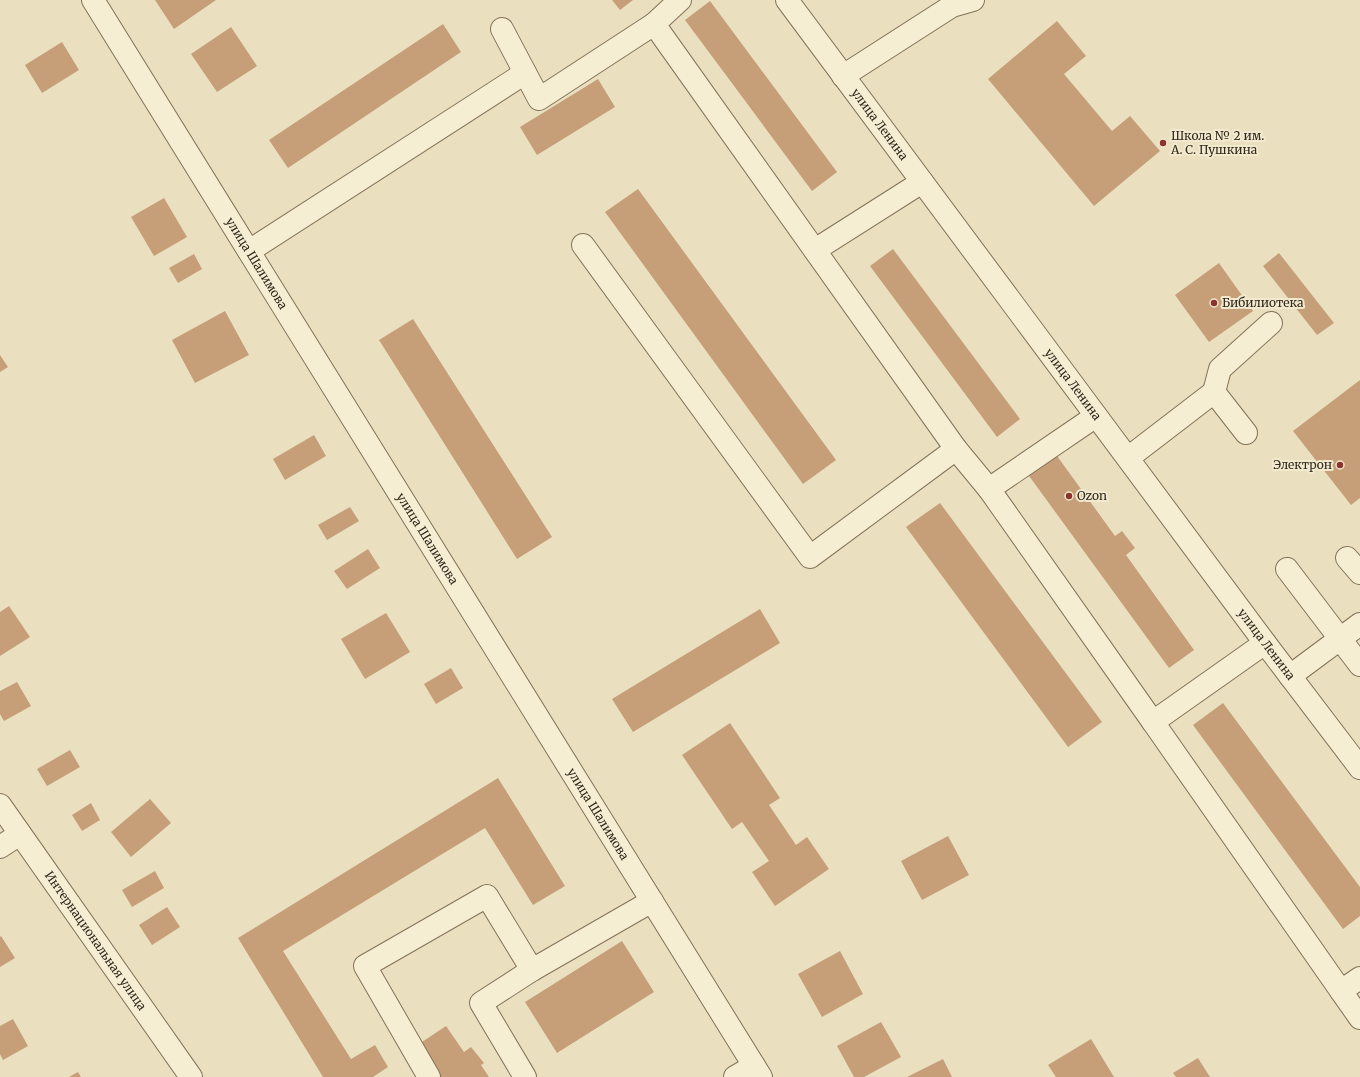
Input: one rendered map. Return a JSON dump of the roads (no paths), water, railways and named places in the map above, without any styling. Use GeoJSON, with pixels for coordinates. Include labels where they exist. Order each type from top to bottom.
{"type":"FeatureCollection","features":[{"type":"Feature","properties":{"kind":"street","name":"улица Шалимова"},"geometry":{"type":"LineString","coordinates":[[93,0],[757,1072]]}},
{"type":"Feature","properties":{"kind":"street"},"geometry":{"type":"LineString","coordinates":[[502,29],[539,99],[654,24],[680,0]]}},
{"type":"Feature","properties":{"kind":"street","name":"улица Ленина"},"geometry":{"type":"LineString","coordinates":[[787,0],[1265,643],[1360,768]]}},
{"type":"Feature","properties":{"kind":"street"},"geometry":{"type":"LineString","coordinates":[[843,76],[952,6],[973,0]]}},
{"type":"Feature","properties":{"kind":"street"},"geometry":{"type":"LineString","coordinates":[[654,24],[956,449],[989,489],[1360,1018]]}},
{"type":"Feature","properties":{"kind":"street"},"geometry":{"type":"LineString","coordinates":[[249,251],[525,73]]}},
{"type":"Feature","properties":{"kind":"street"},"geometry":{"type":"LineString","coordinates":[[815,250],[922,182]]}},
{"type":"Feature","properties":{"kind":"street"},"geometry":{"type":"LineString","coordinates":[[583,245],[810,557],[956,449]]}},
{"type":"Feature","properties":{"kind":"street"},"geometry":{"type":"LineString","coordinates":[[1128,458],[1214,392],[1220,369],[1271,323]]}},
{"type":"Feature","properties":{"kind":"street"},"geometry":{"type":"LineString","coordinates":[[1214,392],[1246,433]]}},
{"type":"Feature","properties":{"kind":"street"},"geometry":{"type":"LineString","coordinates":[[989,489],[1096,416]]}},
{"type":"Feature","properties":{"kind":"street"},"geometry":{"type":"LineString","coordinates":[[1287,569],[1360,665]]}},
{"type":"Feature","properties":{"kind":"street"},"geometry":{"type":"LineString","coordinates":[[1290,676],[1360,624]]}},
{"type":"Feature","properties":{"kind":"street"},"geometry":{"type":"LineString","coordinates":[[1153,722],[1265,643]]}},
{"type":"Feature","properties":{"kind":"street","name":"Интернациональная улица"},"geometry":{"type":"LineString","coordinates":[[0,805],[191,1077]]}},
{"type":"Feature","properties":{"kind":"street"},"geometry":{"type":"LineString","coordinates":[[0,847],[20,834]]}},
{"type":"Feature","properties":{"kind":"street"},"geometry":{"type":"LineString","coordinates":[[429,1077],[365,966],[487,896],[532,970]]}},
{"type":"Feature","properties":{"kind":"street"},"geometry":{"type":"LineString","coordinates":[[525,1077],[481,1002],[532,970],[652,901]]}},
{"type":"Feature","properties":{"kind":"street"},"geometry":{"type":"LineString","coordinates":[[1341,991],[1360,978]]}},
{"type":"Feature","properties":{"kind":"street"},"geometry":{"type":"LineString","coordinates":[[734,1077],[757,1072]]}},
{"type":"Feature","properties":{"kind":"place","name":"Школа № 2 им. А. С. Пушкина"},"geometry":{"type":"Point","coordinates":[1163,143]}},
{"type":"Feature","properties":{"kind":"place","name":"Бибилиотека"},"geometry":{"type":"Point","coordinates":[1214,303]}},
{"type":"Feature","properties":{"kind":"place","name":"Электрон"},"geometry":{"type":"Point","coordinates":[1340,465]}},
{"type":"Feature","properties":{"kind":"place","name":"Ozon"},"geometry":{"type":"Point","coordinates":[1069,496]}}]}
